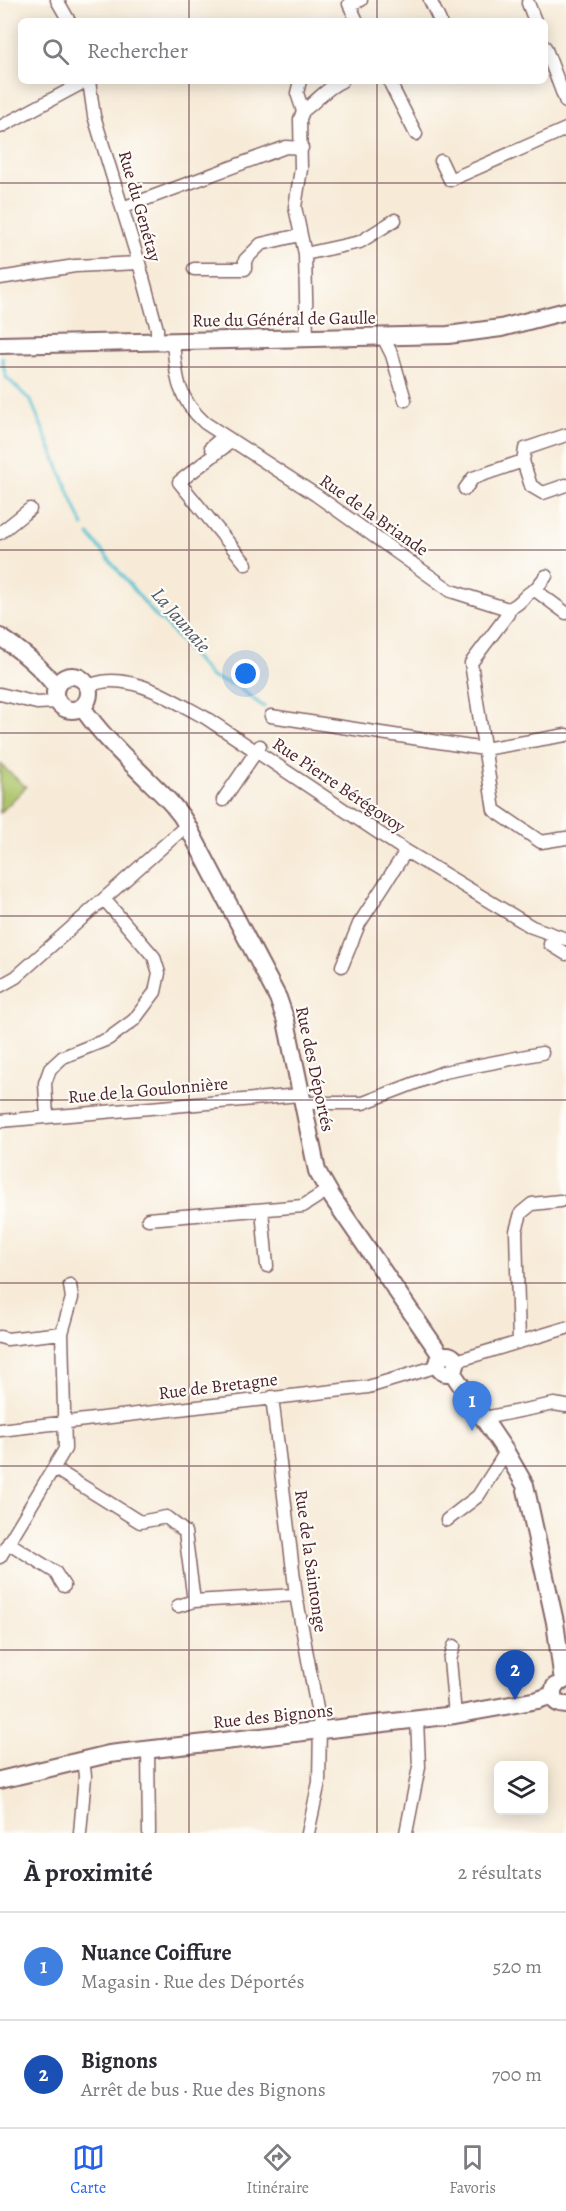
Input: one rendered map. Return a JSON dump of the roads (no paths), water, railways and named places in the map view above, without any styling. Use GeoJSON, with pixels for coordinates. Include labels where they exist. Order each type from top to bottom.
{"type":"FeatureCollection","features":[{"type":"Feature","properties":{"kind":"street"},"geometry":{"type":"LineString","coordinates":[[57,0],[67,18]]}},
{"type":"Feature","properties":{"kind":"street"},"geometry":{"type":"LineString","coordinates":[[430,0],[439,18]]}},
{"type":"Feature","properties":{"kind":"street"},"geometry":{"type":"LineString","coordinates":[[355,2],[357,18]]}},
{"type":"Feature","properties":{"kind":"street"},"geometry":{"type":"LineString","coordinates":[[528,3],[534,18]]}},
{"type":"Feature","properties":{"kind":"street"},"geometry":{"type":"LineString","coordinates":[[548,54],[566,102]]}},
{"type":"Feature","properties":{"kind":"street"},"geometry":{"type":"LineString","coordinates":[[0,127],[81,84]]}},
{"type":"Feature","properties":{"kind":"street","name":"Rue du Genétay"},"geometry":{"type":"LineString","coordinates":[[88,84],[94,116],[157,329],[165,341]]}},
{"type":"Feature","properties":{"kind":"street"},"geometry":{"type":"LineString","coordinates":[[299,84],[297,93],[303,111]]}},
{"type":"Feature","properties":{"kind":"street"},"geometry":{"type":"LineString","coordinates":[[307,339],[305,254],[295,207],[301,169],[300,119],[303,111],[329,87],[336,84]]}},
{"type":"Feature","properties":{"kind":"street"},"geometry":{"type":"LineString","coordinates":[[388,84],[416,134]]}},
{"type":"Feature","properties":{"kind":"street"},"geometry":{"type":"LineString","coordinates":[[441,161],[450,180],[566,129]]}},
{"type":"Feature","properties":{"kind":"street"},"geometry":{"type":"LineString","coordinates":[[122,208],[286,147],[302,148]]}},
{"type":"Feature","properties":{"kind":"street"},"geometry":{"type":"LineString","coordinates":[[305,254],[360,242],[395,220]]}},
{"type":"Feature","properties":{"kind":"street"},"geometry":{"type":"LineString","coordinates":[[194,270],[245,269],[245,260],[261,244],[300,235]]}},
{"type":"Feature","properties":{"kind":"street"},"geometry":{"type":"LineString","coordinates":[[0,278],[75,266],[139,263]]}},
{"type":"Feature","properties":{"kind":"street","name":"Rue du Général de Gaulle"},"geometry":{"type":"LineString","coordinates":[[0,345],[448,334],[501,328],[566,311]]}},
{"type":"Feature","properties":{"kind":"street"},"geometry":{"type":"LineString","coordinates":[[383,337],[392,355],[405,400]]}},
{"type":"Feature","properties":{"kind":"street","name":"Rue de la Briande"},"geometry":{"type":"LineString","coordinates":[[165,341],[183,396],[192,411],[228,439],[316,495],[451,591],[508,609]]}},
{"type":"Feature","properties":{"kind":"street"},"geometry":{"type":"LineString","coordinates":[[566,435],[525,449],[523,461],[531,486],[543,493],[566,485]]}},
{"type":"Feature","properties":{"kind":"street"},"geometry":{"type":"LineString","coordinates":[[211,447],[228,439]]}},
{"type":"Feature","properties":{"kind":"street"},"geometry":{"type":"LineString","coordinates":[[228,439],[179,482],[246,564]]}},
{"type":"Feature","properties":{"kind":"street"},"geometry":{"type":"LineString","coordinates":[[465,489],[473,478],[523,461]]}},
{"type":"Feature","properties":{"kind":"street"},"geometry":{"type":"LineString","coordinates":[[0,533],[30,509]]}},
{"type":"Feature","properties":{"kind":"street"},"geometry":{"type":"LineString","coordinates":[[546,576],[536,590],[529,592],[518,606],[508,609],[508,614],[471,663],[494,810],[541,842],[566,838]]}},
{"type":"Feature","properties":{"kind":"street"},"geometry":{"type":"LineString","coordinates":[[536,590],[566,613]]}},
{"type":"Feature","properties":{"kind":"street"},"geometry":{"type":"LineString","coordinates":[[0,637],[17,647],[40,667],[60,689],[68,710],[82,706],[88,696],[87,686],[76,677],[60,689],[37,703],[0,694]]}},
{"type":"Feature","properties":{"kind":"street","name":"Rue Pierre Bérégovoy"},"geometry":{"type":"LineString","coordinates":[[87,686],[108,681],[130,683],[146,688],[206,718],[259,749],[406,851],[532,927],[566,939]]}},
{"type":"Feature","properties":{"kind":"street","name":"Rue des Déportés"},"geometry":{"type":"LineString","coordinates":[[82,706],[90,719],[175,807],[187,825],[279,998],[286,1021],[317,1171],[519,1472],[528,1494],[557,1630],[565,1681]]}},
{"type":"Feature","properties":{"kind":"street"},"geometry":{"type":"LineString","coordinates":[[271,716],[484,749],[566,735]]}},
{"type":"Feature","properties":{"kind":"street"},"geometry":{"type":"LineString","coordinates":[[223,800],[259,749]]}},
{"type":"Feature","properties":{"kind":"street"},"geometry":{"type":"LineString","coordinates":[[0,986],[16,977],[187,825]]}},
{"type":"Feature","properties":{"kind":"street"},"geometry":{"type":"LineString","coordinates":[[342,966],[359,924],[406,851]]}},
{"type":"Feature","properties":{"kind":"street"},"geometry":{"type":"LineString","coordinates":[[47,1117],[45,1083],[50,1069],[63,1057],[108,1039],[134,1020],[155,992],[159,973],[154,957],[104,899]]}},
{"type":"Feature","properties":{"kind":"street"},"geometry":{"type":"LineString","coordinates":[[550,944],[566,954]]}},
{"type":"Feature","properties":{"kind":"street","name":"Rue de la Goulonnière"},"geometry":{"type":"LineString","coordinates":[[0,1121],[301,1099],[363,1103],[444,1072],[542,1053]]}},
{"type":"Feature","properties":{"kind":"street"},"geometry":{"type":"LineString","coordinates":[[148,1219],[303,1206],[328,1190]]}},
{"type":"Feature","properties":{"kind":"street"},"geometry":{"type":"LineString","coordinates":[[519,1342],[516,1232],[521,1213],[532,1204],[560,1201]]}},
{"type":"Feature","properties":{"kind":"street"},"geometry":{"type":"LineString","coordinates":[[262,1210],[267,1266]]}},
{"type":"Feature","properties":{"kind":"street"},"geometry":{"type":"LineString","coordinates":[[0,1557],[65,1449],[62,1333],[72,1298],[70,1285]]}},
{"type":"Feature","properties":{"kind":"street","name":"Rue de Bretagne"},"geometry":{"type":"LineString","coordinates":[[0,1430],[368,1387],[566,1328]]}},
{"type":"Feature","properties":{"kind":"street"},"geometry":{"type":"LineString","coordinates":[[0,1338],[62,1333]]}},
{"type":"Feature","properties":{"kind":"street","name":"Rue de la Saintonge"},"geometry":{"type":"LineString","coordinates":[[272,1397],[296,1595],[320,1730],[320,1782],[308,1833]]}},
{"type":"Feature","properties":{"kind":"street"},"geometry":{"type":"LineString","coordinates":[[484,1418],[554,1404],[566,1406]]}},
{"type":"Feature","properties":{"kind":"street"},"geometry":{"type":"LineString","coordinates":[[447,1520],[478,1496],[506,1452]]}},
{"type":"Feature","properties":{"kind":"street"},"geometry":{"type":"LineString","coordinates":[[54,1469],[140,1522],[166,1517],[185,1532],[194,1601]]}},
{"type":"Feature","properties":{"kind":"street"},"geometry":{"type":"LineString","coordinates":[[9,1543],[55,1572],[64,1586]]}},
{"type":"Feature","properties":{"kind":"street"},"geometry":{"type":"LineString","coordinates":[[177,1605],[194,1601],[296,1595]]}},
{"type":"Feature","properties":{"kind":"street"},"geometry":{"type":"LineString","coordinates":[[454,1646],[450,1660],[455,1715]]}},
{"type":"Feature","properties":{"kind":"street"},"geometry":{"type":"LineString","coordinates":[[559,1700],[554,1686],[565,1681]]}},
{"type":"Feature","properties":{"kind":"street","name":"Rue des Bignons"},"geometry":{"type":"LineString","coordinates":[[0,1780],[109,1754],[455,1715],[538,1700],[559,1700]]}},
{"type":"Feature","properties":{"kind":"street"},"geometry":{"type":"LineString","coordinates":[[406,1833],[419,1767],[417,1719]]}},
{"type":"Feature","properties":{"kind":"street"},"geometry":{"type":"LineString","coordinates":[[148,1749],[149,1833]]}},
{"type":"Feature","properties":{"kind":"street"},"geometry":{"type":"LineString","coordinates":[[80,1833],[85,1776],[83,1760]]}},
{"type":"Feature","properties":{"kind":"waterway","name":"La Jaunaie"},"geometry":{"type":"LineString","coordinates":[[2,358],[6,377],[31,401],[83,526]]}},
{"type":"Feature","properties":{"kind":"waterway","name":"La Jaunaie"},"geometry":{"type":"LineString","coordinates":[[89,535],[158,619],[163,621],[211,677],[235,685],[264,707]]}},
{"type":"Feature","properties":{"kind":"place","name":"Nuance Coiffure"},"geometry":{"type":"Point","coordinates":[472,1431]}},
{"type":"Feature","properties":{"kind":"place","name":"Bignons"},"geometry":{"type":"Point","coordinates":[515,1700]}}]}
